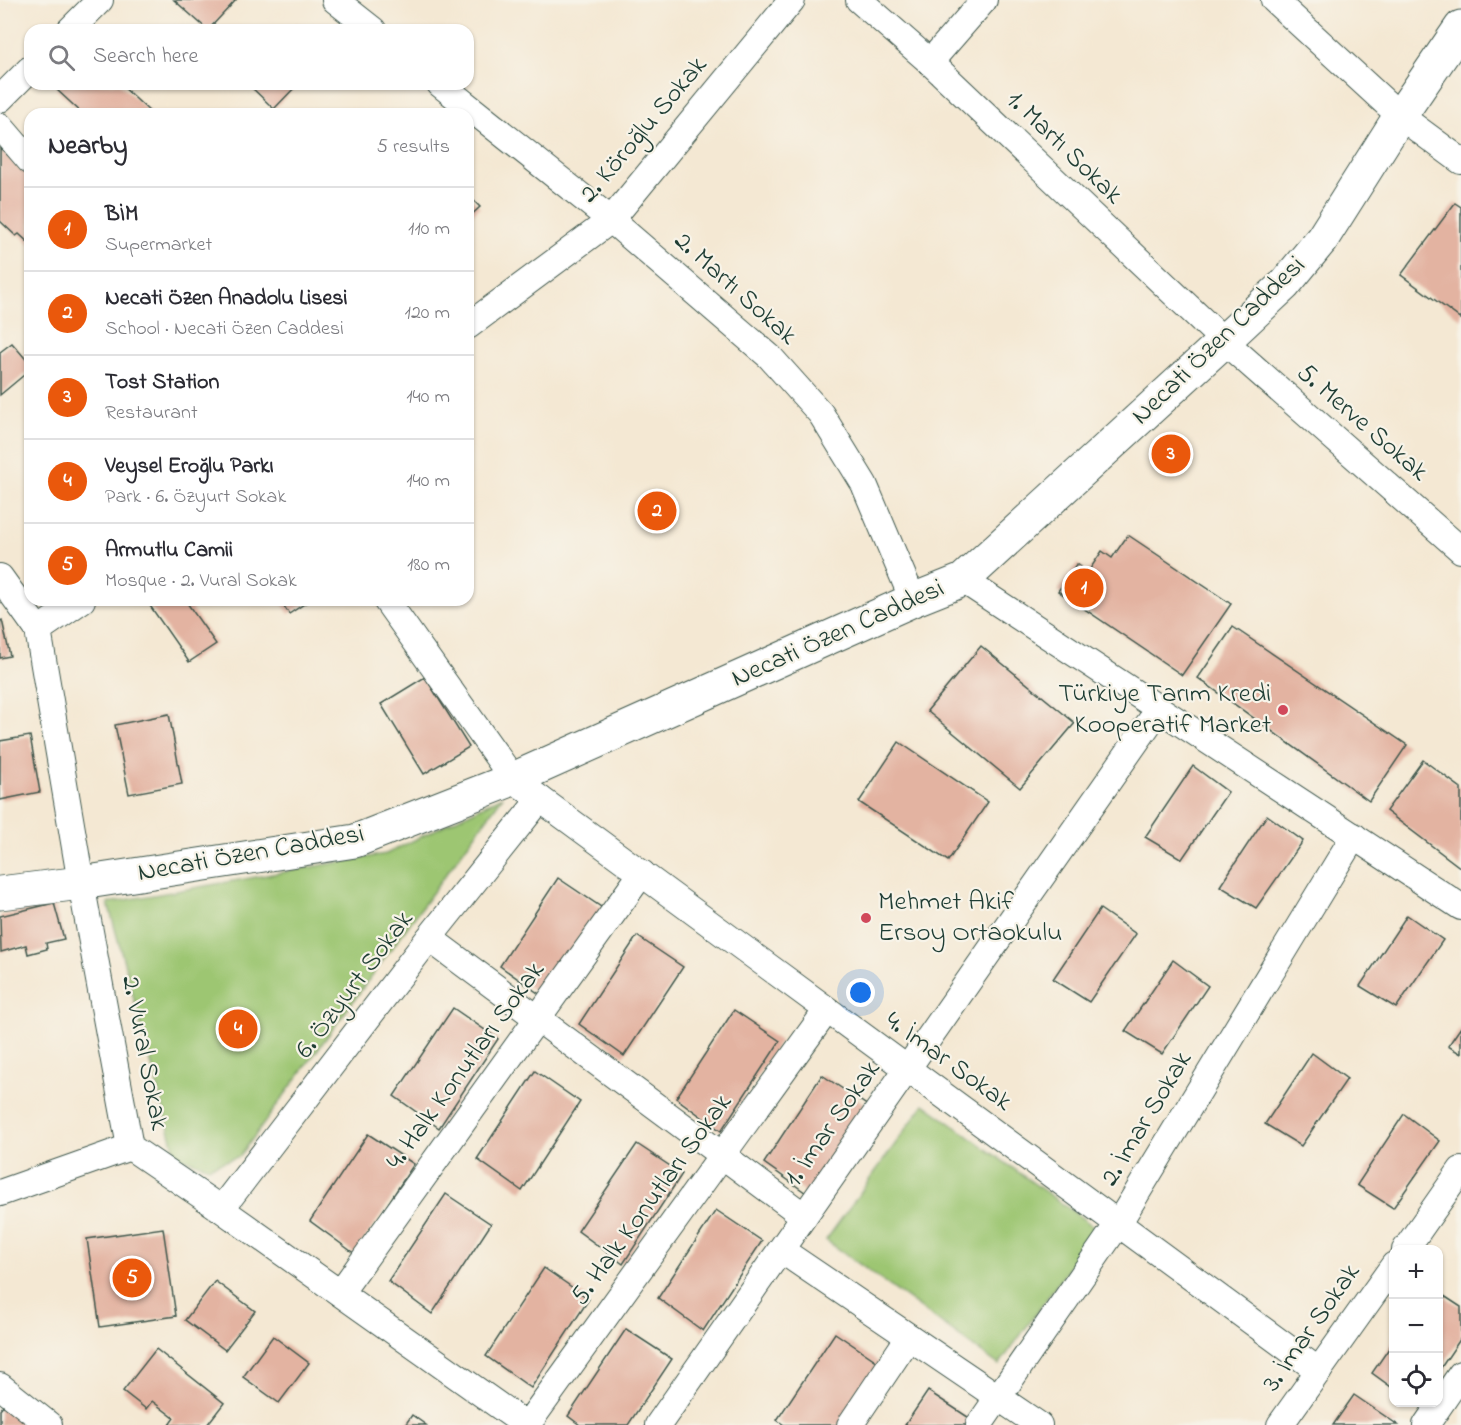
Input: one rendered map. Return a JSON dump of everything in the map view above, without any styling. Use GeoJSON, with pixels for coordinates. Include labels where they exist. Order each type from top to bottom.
{"type":"FeatureCollection","features":[{"type":"Feature","properties":{"kind":"street"},"geometry":{"type":"LineString","coordinates":[[76,24],[100,0]]}},
{"type":"Feature","properties":{"kind":"street"},"geometry":{"type":"LineString","coordinates":[[335,0],[365,24]]}},
{"type":"Feature","properties":{"kind":"street","name":"2. Köroğlu Sokak"},"geometry":{"type":"LineString","coordinates":[[474,322],[611,220],[792,0]]}},
{"type":"Feature","properties":{"kind":"street","name":"1. Martı Sokak"},"geometry":{"type":"LineString","coordinates":[[859,0],[930,62],[1224,341]]}},
{"type":"Feature","properties":{"kind":"street"},"geometry":{"type":"LineString","coordinates":[[930,62],[984,0]]}},
{"type":"Feature","properties":{"kind":"street"},"geometry":{"type":"LineString","coordinates":[[1274,0],[1400,116],[1461,161]]}},
{"type":"Feature","properties":{"kind":"street","name":"Necati Özen Caddesi"},"geometry":{"type":"LineString","coordinates":[[0,893],[81,883],[354,841],[513,779],[963,580],[1284,285],[1322,239],[1400,116],[1461,27]]}},
{"type":"Feature","properties":{"kind":"street"},"geometry":{"type":"LineString","coordinates":[[0,99],[24,75]]}},
{"type":"Feature","properties":{"kind":"street","name":"2. Martı Sokak"},"geometry":{"type":"LineString","coordinates":[[448,90],[470,108]]}},
{"type":"Feature","properties":{"kind":"street","name":"2. Martı Sokak"},"geometry":{"type":"LineString","coordinates":[[474,111],[611,220],[770,357],[821,414],[864,484],[914,600]]}},
{"type":"Feature","properties":{"kind":"street"},"geometry":{"type":"LineString","coordinates":[[0,126],[24,154]]}},
{"type":"Feature","properties":{"kind":"street","name":"5. Merve Sokak"},"geometry":{"type":"LineString","coordinates":[[1224,341],[1461,550]]}},
{"type":"Feature","properties":{"kind":"street","name":"2. Vural Sokak"},"geometry":{"type":"LineString","coordinates":[[0,578],[38,630],[81,883],[130,1147],[526,1425]]}},
{"type":"Feature","properties":{"kind":"street"},"geometry":{"type":"LineString","coordinates":[[963,580],[1461,907]]}},
{"type":"Feature","properties":{"kind":"street"},"geometry":{"type":"LineString","coordinates":[[38,630],[73,606]]}},
{"type":"Feature","properties":{"kind":"street","name":"4. İmar Sokak"},"geometry":{"type":"LineString","coordinates":[[390,606],[513,779],[1319,1371]]}},
{"type":"Feature","properties":{"kind":"street","name":"1. İmar Sokak"},"geometry":{"type":"LineString","coordinates":[[658,1425],[1159,709]]}},
{"type":"Feature","properties":{"kind":"street","name":"6. Özyurt Sokak"},"geometry":{"type":"LineString","coordinates":[[221,1209],[429,938],[540,799]]}},
{"type":"Feature","properties":{"kind":"street","name":"2. İmar Sokak"},"geometry":{"type":"LineString","coordinates":[[979,1425],[1118,1224],[1354,836]]}},
{"type":"Feature","properties":{"kind":"street","name":"4. Halk Konutları Sokak"},"geometry":{"type":"LineString","coordinates":[[340,1293],[642,873]]}},
{"type":"Feature","properties":{"kind":"street"},"geometry":{"type":"LineString","coordinates":[[429,938],[804,1216]]}},
{"type":"Feature","properties":{"kind":"street","name":"5. Halk Konutları Sokak"},"geometry":{"type":"LineString","coordinates":[[526,1425],[827,1010]]}},
{"type":"Feature","properties":{"kind":"street"},"geometry":{"type":"LineString","coordinates":[[0,1192],[130,1147]]}},
{"type":"Feature","properties":{"kind":"street"},"geometry":{"type":"LineString","coordinates":[[1408,1245],[1461,1170]]}},
{"type":"Feature","properties":{"kind":"street"},"geometry":{"type":"LineString","coordinates":[[781,1250],[1039,1425]]}},
{"type":"Feature","properties":{"kind":"street","name":"3. İmar Sokak"},"geometry":{"type":"LineString","coordinates":[[1280,1425],[1389,1272]]}},
{"type":"Feature","properties":{"kind":"street"},"geometry":{"type":"LineString","coordinates":[[850,1425],[909,1337]]}},
{"type":"Feature","properties":{"kind":"street"},"geometry":{"type":"LineString","coordinates":[[1426,1425],[1461,1374]]}},
{"type":"Feature","properties":{"kind":"street"},"geometry":{"type":"LineString","coordinates":[[0,1386],[49,1425]]}},
{"type":"Feature","properties":{"kind":"green space"},"geometry":{"type":"Polygon","coordinates":[[[503,796],[240,1156],[208,1167],[176,1155],[108,903],[386,854],[503,796]]]}},
{"type":"Feature","properties":{"kind":"green space"},"geometry":{"type":"Polygon","coordinates":[[[924,1104],[1097,1229],[999,1365],[826,1240],[924,1104]]]}},
{"type":"Feature","properties":{"kind":"building"},"geometry":{"type":"Polygon","coordinates":[[[174,0],[236,0],[214,24],[201,24],[174,0]]]}},
{"type":"Feature","properties":{"kind":"building"},"geometry":{"type":"Polygon","coordinates":[[[57,90],[126,90],[146,108],[77,108],[57,90]]]}},
{"type":"Feature","properties":{"kind":"building"},"geometry":{"type":"Polygon","coordinates":[[[254,90],[292,90],[275,108],[254,90]]]}},
{"type":"Feature","properties":{"kind":"building"},"geometry":{"type":"Polygon","coordinates":[[[0,148],[24,170],[24,239],[19,234],[16,236],[0,221],[0,148]]]}},
{"type":"Feature","properties":{"kind":"building"},"geometry":{"type":"Polygon","coordinates":[[[474,201],[480,207],[474,212],[474,201]]]}},
{"type":"Feature","properties":{"kind":"building"},"geometry":{"type":"Polygon","coordinates":[[[1455,203],[1461,207],[1461,319],[1401,275],[1455,203]]]}},
{"type":"Feature","properties":{"kind":"building"},"geometry":{"type":"Polygon","coordinates":[[[12,343],[24,357],[24,375],[0,395],[0,352],[12,343]]]}},
{"type":"Feature","properties":{"kind":"building"},"geometry":{"type":"Polygon","coordinates":[[[1128,535],[1231,604],[1182,675],[1058,591],[1077,564],[1088,572],[1102,551],[1112,558],[1128,535]]]}},
{"type":"Feature","properties":{"kind":"building"},"geometry":{"type":"Polygon","coordinates":[[[150,606],[189,606],[216,644],[189,662],[150,606]]]}},
{"type":"Feature","properties":{"kind":"building"},"geometry":{"type":"Polygon","coordinates":[[[284,606],[301,606],[289,614],[284,606]]]}},
{"type":"Feature","properties":{"kind":"building"},"geometry":{"type":"Polygon","coordinates":[[[2,620],[10,656],[0,658],[0,621],[2,620]]]}},
{"type":"Feature","properties":{"kind":"building"},"geometry":{"type":"Polygon","coordinates":[[[1233,627],[1407,745],[1369,801],[1198,678],[1233,627]]]}},
{"type":"Feature","properties":{"kind":"building"},"geometry":{"type":"Polygon","coordinates":[[[981,646],[1075,723],[1020,788],[927,711],[981,646]]]}},
{"type":"Feature","properties":{"kind":"building"},"geometry":{"type":"Polygon","coordinates":[[[425,677],[469,747],[424,774],[381,704],[425,677]]]}},
{"type":"Feature","properties":{"kind":"building"},"geometry":{"type":"Polygon","coordinates":[[[169,714],[182,784],[129,794],[115,725],[169,714]]]}},
{"type":"Feature","properties":{"kind":"building"},"geometry":{"type":"Polygon","coordinates":[[[30,736],[40,792],[0,800],[0,741],[30,736]]]}},
{"type":"Feature","properties":{"kind":"building"},"geometry":{"type":"Polygon","coordinates":[[[899,742],[988,802],[948,861],[859,802],[899,742]]]}},
{"type":"Feature","properties":{"kind":"building"},"geometry":{"type":"Polygon","coordinates":[[[1423,760],[1461,788],[1461,868],[1386,811],[1423,760]]]}},
{"type":"Feature","properties":{"kind":"building"},"geometry":{"type":"Polygon","coordinates":[[[1193,766],[1228,792],[1182,859],[1145,837],[1193,766]]]}},
{"type":"Feature","properties":{"kind":"building"},"geometry":{"type":"Polygon","coordinates":[[[1267,815],[1303,841],[1256,908],[1220,886],[1267,815]]]}},
{"type":"Feature","properties":{"kind":"building"},"geometry":{"type":"Polygon","coordinates":[[[558,878],[604,909],[545,998],[500,966],[558,878]]]}},
{"type":"Feature","properties":{"kind":"building"},"geometry":{"type":"Polygon","coordinates":[[[54,903],[64,939],[46,943],[47,949],[28,954],[26,945],[1,952],[0,916],[54,903]]]}},
{"type":"Feature","properties":{"kind":"building"},"geometry":{"type":"Polygon","coordinates":[[[1100,909],[1136,934],[1089,1002],[1053,979],[1100,909]]]}},
{"type":"Feature","properties":{"kind":"building"},"geometry":{"type":"Polygon","coordinates":[[[1407,915],[1443,940],[1396,1008],[1360,986],[1407,915]]]}},
{"type":"Feature","properties":{"kind":"building"},"geometry":{"type":"Polygon","coordinates":[[[637,936],[683,967],[624,1056],[579,1024],[637,936]]]}},
{"type":"Feature","properties":{"kind":"building"},"geometry":{"type":"Polygon","coordinates":[[[1173,960],[1208,986],[1162,1054],[1125,1031],[1173,960]]]}},
{"type":"Feature","properties":{"kind":"building"},"geometry":{"type":"Polygon","coordinates":[[[453,1008],[498,1039],[439,1128],[394,1096],[453,1008]]]}},
{"type":"Feature","properties":{"kind":"building"},"geometry":{"type":"Polygon","coordinates":[[[734,1010],[780,1041],[721,1131],[676,1098],[734,1010]]]}},
{"type":"Feature","properties":{"kind":"building"},"geometry":{"type":"Polygon","coordinates":[[[1461,1027],[1461,1054],[1448,1046],[1461,1027]]]}},
{"type":"Feature","properties":{"kind":"building"},"geometry":{"type":"Polygon","coordinates":[[[1312,1053],[1347,1079],[1301,1146],[1265,1124],[1312,1053]]]}},
{"type":"Feature","properties":{"kind":"building"},"geometry":{"type":"Polygon","coordinates":[[[535,1071],[580,1102],[522,1191],[477,1159],[535,1071]]]}},
{"type":"Feature","properties":{"kind":"building"},"geometry":{"type":"Polygon","coordinates":[[[822,1075],[868,1106],[809,1195],[764,1163],[822,1075]]]}},
{"type":"Feature","properties":{"kind":"building"},"geometry":{"type":"Polygon","coordinates":[[[1404,1114],[1440,1141],[1393,1208],[1357,1185],[1404,1114]]]}},
{"type":"Feature","properties":{"kind":"building"},"geometry":{"type":"Polygon","coordinates":[[[368,1134],[414,1164],[355,1254],[310,1221],[368,1134]]]}},
{"type":"Feature","properties":{"kind":"building"},"geometry":{"type":"Polygon","coordinates":[[[637,1144],[682,1174],[623,1264],[578,1231],[637,1144]]]}},
{"type":"Feature","properties":{"kind":"building"},"geometry":{"type":"Polygon","coordinates":[[[446,1194],[491,1224],[432,1314],[388,1281],[446,1194]]]}},
{"type":"Feature","properties":{"kind":"building"},"geometry":{"type":"Polygon","coordinates":[[[716,1210],[762,1241],[703,1331],[658,1298],[716,1210]]]}},
{"type":"Feature","properties":{"kind":"building"},"geometry":{"type":"Polygon","coordinates":[[[163,1228],[176,1316],[100,1327],[87,1239],[163,1228]]]}},
{"type":"Feature","properties":{"kind":"building"},"geometry":{"type":"Polygon","coordinates":[[[544,1268],[589,1299],[531,1388],[486,1356],[544,1268]]]}},
{"type":"Feature","properties":{"kind":"building"},"geometry":{"type":"Polygon","coordinates":[[[215,1281],[255,1311],[225,1350],[185,1320],[215,1281]]]}},
{"type":"Feature","properties":{"kind":"building"},"geometry":{"type":"Polygon","coordinates":[[[1443,1295],[1461,1307],[1461,1338],[1443,1365],[1443,1295]]]}},
{"type":"Feature","properties":{"kind":"building"},"geometry":{"type":"Polygon","coordinates":[[[626,1329],[672,1359],[628,1425],[580,1425],[568,1416],[626,1329]]]}},
{"type":"Feature","properties":{"kind":"building"},"geometry":{"type":"Polygon","coordinates":[[[835,1333],[881,1364],[840,1425],[784,1425],[777,1420],[835,1333]]]}},
{"type":"Feature","properties":{"kind":"building"},"geometry":{"type":"Polygon","coordinates":[[[273,1336],[309,1363],[279,1403],[243,1377],[273,1336]]]}},
{"type":"Feature","properties":{"kind":"building"},"geometry":{"type":"Polygon","coordinates":[[[1389,1348],[1389,1385],[1372,1373],[1389,1348]]]}},
{"type":"Feature","properties":{"kind":"building"},"geometry":{"type":"Polygon","coordinates":[[[156,1349],[224,1403],[207,1425],[169,1425],[174,1418],[152,1401],[146,1409],[123,1391],[156,1349]]]}},
{"type":"Feature","properties":{"kind":"building"},"geometry":{"type":"Polygon","coordinates":[[[928,1391],[974,1421],[971,1425],[905,1425],[928,1391]]]}},
{"type":"Feature","properties":{"kind":"building"},"geometry":{"type":"Polygon","coordinates":[[[1354,1395],[1398,1425],[1333,1425],[1354,1395]]]}},
{"type":"Feature","properties":{"kind":"building"},"geometry":{"type":"Polygon","coordinates":[[[4,1405],[30,1425],[0,1425],[0,1410],[4,1405]]]}},
{"type":"Feature","properties":{"kind":"building"},"geometry":{"type":"Polygon","coordinates":[[[412,1415],[426,1425],[405,1425],[412,1415]]]}},
{"type":"Feature","properties":{"kind":"place","name":"Tost Station"},"geometry":{"type":"Point","coordinates":[1171,454]}},
{"type":"Feature","properties":{"kind":"place","name":"Necati Özen Anadolu Lisesi"},"geometry":{"type":"Point","coordinates":[657,511]}},
{"type":"Feature","properties":{"kind":"place","name":"BİM"},"geometry":{"type":"Point","coordinates":[1084,588]}},
{"type":"Feature","properties":{"kind":"place","name":"Türkiye Tarım Kredi Kooperatif Market"},"geometry":{"type":"Point","coordinates":[1283,710]}},
{"type":"Feature","properties":{"kind":"place","name":"Mehmet Akif Ersoy Ortaokulu"},"geometry":{"type":"Point","coordinates":[866,918]}},
{"type":"Feature","properties":{"kind":"place","name":"Veysel Eroğlu Parkı"},"geometry":{"type":"Point","coordinates":[238,1029]}},
{"type":"Feature","properties":{"kind":"place","name":"Armutlu Camii"},"geometry":{"type":"Point","coordinates":[132,1278]}}]}
